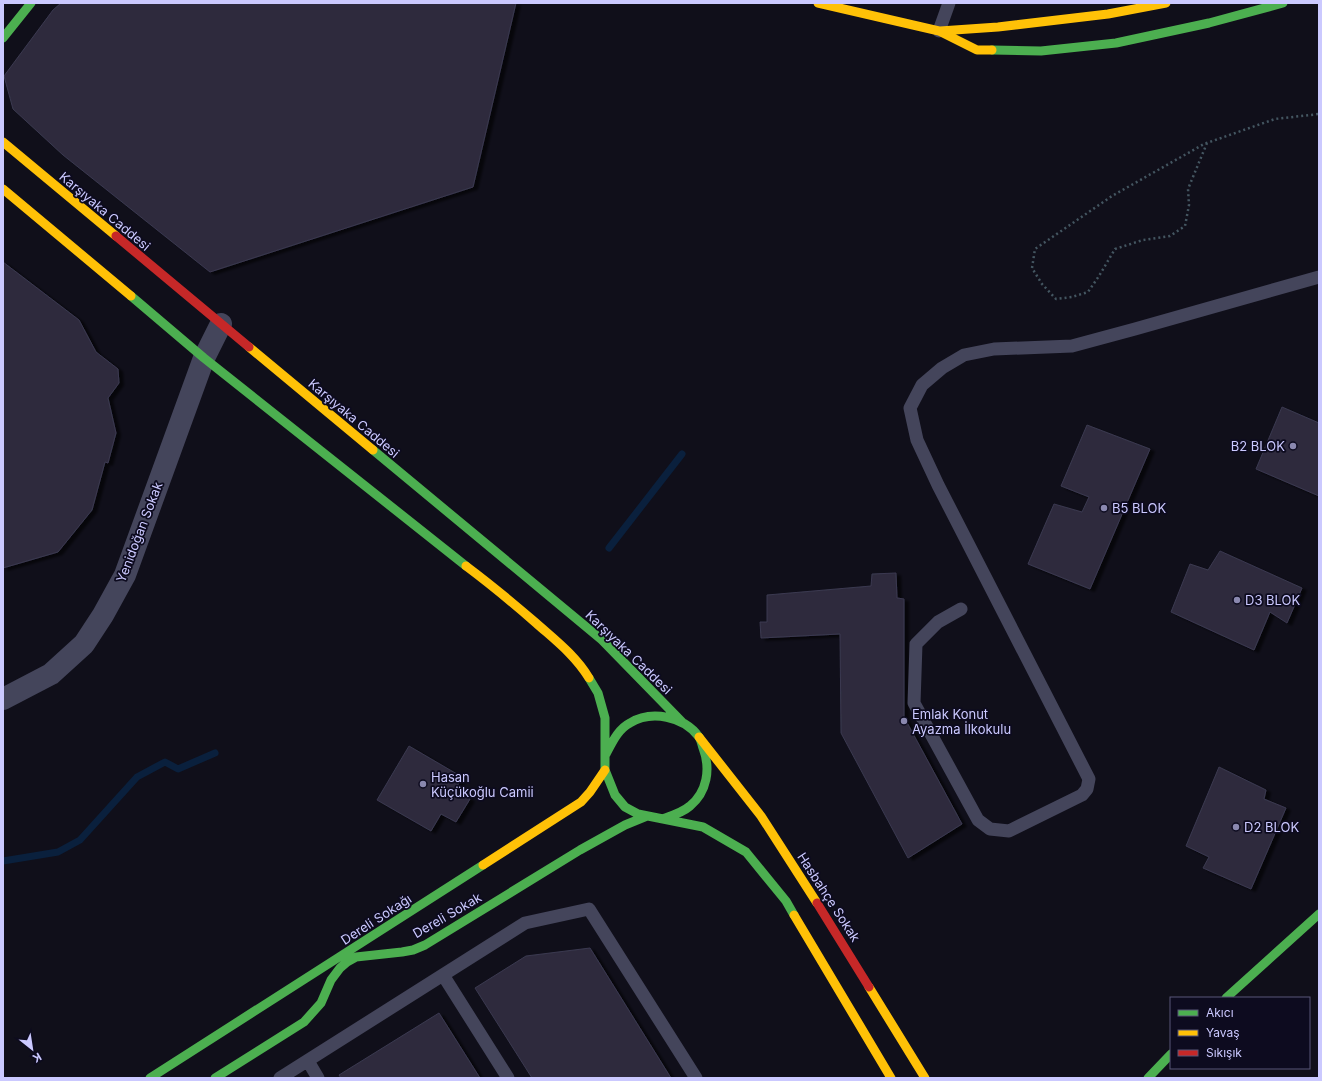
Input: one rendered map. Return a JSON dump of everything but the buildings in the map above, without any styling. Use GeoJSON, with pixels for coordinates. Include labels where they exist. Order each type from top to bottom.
{"type":"FeatureCollection","features":[{"type":"Feature","properties":{"kind":"main road"},"geometry":{"type":"LineString","coordinates":[[3,38],[31,3]]}},
{"type":"Feature","properties":{"kind":"main road"},"geometry":{"type":"LineString","coordinates":[[818,3],[939,31],[977,50],[1041,51],[1116,43],[1209,23],[1283,3]]}},
{"type":"Feature","properties":{"kind":"main road"},"geometry":{"type":"LineString","coordinates":[[939,31],[1108,14],[1166,3]]}},
{"type":"Feature","properties":{"kind":"main road","name":"Karşıyaka Caddesi"},"geometry":{"type":"LineString","coordinates":[[3,142],[602,640],[682,722]]}},
{"type":"Feature","properties":{"kind":"main road"},"geometry":{"type":"LineString","coordinates":[[3,189],[204,358],[495,589],[564,647],[581,665],[598,693],[605,718],[605,770],[615,795],[625,807],[638,814],[703,827],[746,852],[786,901],[891,1078]]}},
{"type":"Feature","properties":{"kind":"main road"},"geometry":{"type":"LineString","coordinates":[[606,754],[615,737],[629,723],[647,716],[666,717],[682,722],[699,737],[706,755],[708,768],[706,782],[699,797],[689,807],[676,814],[662,818]]}},
{"type":"Feature","properties":{"kind":"main road","name":"Hasbahçe Sokak"},"geometry":{"type":"LineString","coordinates":[[699,737],[761,816],[847,950],[925,1078]]}},
{"type":"Feature","properties":{"kind":"main road","name":"Dereli Sokağı"},"geometry":{"type":"LineString","coordinates":[[150,1078],[580,802],[590,792],[605,770]]}},
{"type":"Feature","properties":{"kind":"main road","name":"Dereli Sokak"},"geometry":{"type":"LineString","coordinates":[[215,1078],[304,1022],[321,1003],[331,980],[340,968],[347,962],[356,957],[402,952],[413,950],[425,945],[580,850],[624,825],[647,816]]}},
{"type":"Feature","properties":{"kind":"main road"},"geometry":{"type":"LineString","coordinates":[[1227,997],[1319,914]]}},
{"type":"Feature","properties":{"kind":"main road"},"geometry":{"type":"LineString","coordinates":[[1148,1078],[1170,1055]]}},
{"type":"Feature","properties":{"kind":"street","name":"Yenidoğan Sokak"},"geometry":{"type":"LineString","coordinates":[[3,699],[51,674],[84,644],[103,615],[125,575],[204,358],[221,324]]}},
{"type":"Feature","properties":{"kind":"lane"},"geometry":{"type":"LineString","coordinates":[[939,31],[949,3]]}},
{"type":"Feature","properties":{"kind":"lane"},"geometry":{"type":"LineString","coordinates":[[961,609],[938,622],[916,644],[914,703],[978,820],[990,830],[1009,831],[1082,796],[1087,789],[1089,779],[942,492],[917,440],[910,408],[922,385],[942,368],[964,355],[994,349],[1072,346],[1319,277]]}},
{"type":"Feature","properties":{"kind":"lane"},"geometry":{"type":"LineString","coordinates":[[280,1078],[525,923],[589,909],[696,1078]]}},
{"type":"Feature","properties":{"kind":"lane"},"geometry":{"type":"LineString","coordinates":[[443,975],[508,1078]]}},
{"type":"Feature","properties":{"kind":"lane"},"geometry":{"type":"LineString","coordinates":[[308,1061],[318,1078]]}},
{"type":"Feature","properties":{"kind":"path"},"geometry":{"type":"LineString","coordinates":[[1207,143],[1188,188],[1189,205],[1185,226],[1170,236],[1143,240],[1115,249],[1088,292],[1072,298],[1056,299],[1042,284],[1032,268],[1035,249],[1112,196],[1207,143],[1276,119],[1319,114]]}},
{"type":"Feature","properties":{"kind":"waterway"},"geometry":{"type":"LineString","coordinates":[[609,548],[682,454]]}},
{"type":"Feature","properties":{"kind":"waterway"},"geometry":{"type":"LineString","coordinates":[[3,861],[58,852],[80,840],[137,777],[165,762],[178,769],[215,753]]}},
{"type":"Feature","properties":{"kind":"traffic: fast"},"geometry":{"type":"LineString","coordinates":[[3,38],[31,3]]}},
{"type":"Feature","properties":{"kind":"traffic: fast"},"geometry":{"type":"LineString","coordinates":[[992,50],[1041,51],[1116,43],[1209,23],[1283,3]]}},
{"type":"Feature","properties":{"kind":"traffic: fast"},"geometry":{"type":"LineString","coordinates":[[131,296],[204,358],[466,566]]}},
{"type":"Feature","properties":{"kind":"traffic: fast"},"geometry":{"type":"LineString","coordinates":[[373,450],[602,640],[682,722]]}},
{"type":"Feature","properties":{"kind":"traffic: fast"},"geometry":{"type":"LineString","coordinates":[[589,678],[598,693],[605,718],[605,770],[615,795],[625,807],[638,814],[703,827],[746,852],[786,901],[794,915]]}},
{"type":"Feature","properties":{"kind":"traffic: fast"},"geometry":{"type":"LineString","coordinates":[[606,754],[622,729],[638,719],[657,716],[667,717],[685,724],[693,730],[701,741],[707,764],[704,787],[696,800],[684,811],[662,819]]}},
{"type":"Feature","properties":{"kind":"traffic: fast"},"geometry":{"type":"LineString","coordinates":[[215,1078],[304,1022],[321,1003],[331,980],[340,968],[347,962],[356,957],[402,952],[413,950],[425,945],[580,850],[625,825],[647,816]]}},
{"type":"Feature","properties":{"kind":"traffic: fast"},"geometry":{"type":"LineString","coordinates":[[150,1078],[483,865]]}},
{"type":"Feature","properties":{"kind":"traffic: fast"},"geometry":{"type":"LineString","coordinates":[[1227,997],[1319,914]]}},
{"type":"Feature","properties":{"kind":"traffic: fast"},"geometry":{"type":"LineString","coordinates":[[1148,1078],[1170,1055]]}},
{"type":"Feature","properties":{"kind":"traffic: slow"},"geometry":{"type":"LineString","coordinates":[[818,3],[939,31],[977,50],[992,50]]}},
{"type":"Feature","properties":{"kind":"traffic: slow"},"geometry":{"type":"LineString","coordinates":[[940,31],[998,27],[1108,14],[1166,3]]}},
{"type":"Feature","properties":{"kind":"traffic: slow"},"geometry":{"type":"LineString","coordinates":[[3,142],[116,236]]}},
{"type":"Feature","properties":{"kind":"traffic: slow"},"geometry":{"type":"LineString","coordinates":[[3,189],[131,296]]}},
{"type":"Feature","properties":{"kind":"traffic: slow"},"geometry":{"type":"LineString","coordinates":[[249,347],[373,450]]}},
{"type":"Feature","properties":{"kind":"traffic: slow"},"geometry":{"type":"LineString","coordinates":[[466,566],[510,601],[557,642],[571,655],[589,678]]}},
{"type":"Feature","properties":{"kind":"traffic: slow"},"geometry":{"type":"LineString","coordinates":[[699,737],[761,816],[817,903]]}},
{"type":"Feature","properties":{"kind":"traffic: slow"},"geometry":{"type":"LineString","coordinates":[[483,865],[581,802],[605,770]]}},
{"type":"Feature","properties":{"kind":"traffic: slow"},"geometry":{"type":"LineString","coordinates":[[794,915],[891,1078]]}},
{"type":"Feature","properties":{"kind":"traffic: slow"},"geometry":{"type":"LineString","coordinates":[[869,987],[925,1078]]}},
{"type":"Feature","properties":{"kind":"traffic: jam"},"geometry":{"type":"LineString","coordinates":[[116,236],[249,347]]}},
{"type":"Feature","properties":{"kind":"traffic: jam"},"geometry":{"type":"LineString","coordinates":[[817,903],[869,987]]}},
{"type":"Feature","properties":{"kind":"place","name":"B2 BLOK"},"geometry":{"type":"Point","coordinates":[1293,446]}},
{"type":"Feature","properties":{"kind":"place","name":"B5 BLOK"},"geometry":{"type":"Point","coordinates":[1104,508]}},
{"type":"Feature","properties":{"kind":"place","name":"D3 BLOK"},"geometry":{"type":"Point","coordinates":[1237,600]}},
{"type":"Feature","properties":{"kind":"place","name":"Emlak Konut Ayazma İlkokulu"},"geometry":{"type":"Point","coordinates":[904,721]}},
{"type":"Feature","properties":{"kind":"place","name":"Hasan Küçükoğlu Camii"},"geometry":{"type":"Point","coordinates":[423,784]}},
{"type":"Feature","properties":{"kind":"place","name":"D2 BLOK"},"geometry":{"type":"Point","coordinates":[1236,827]}}]}
